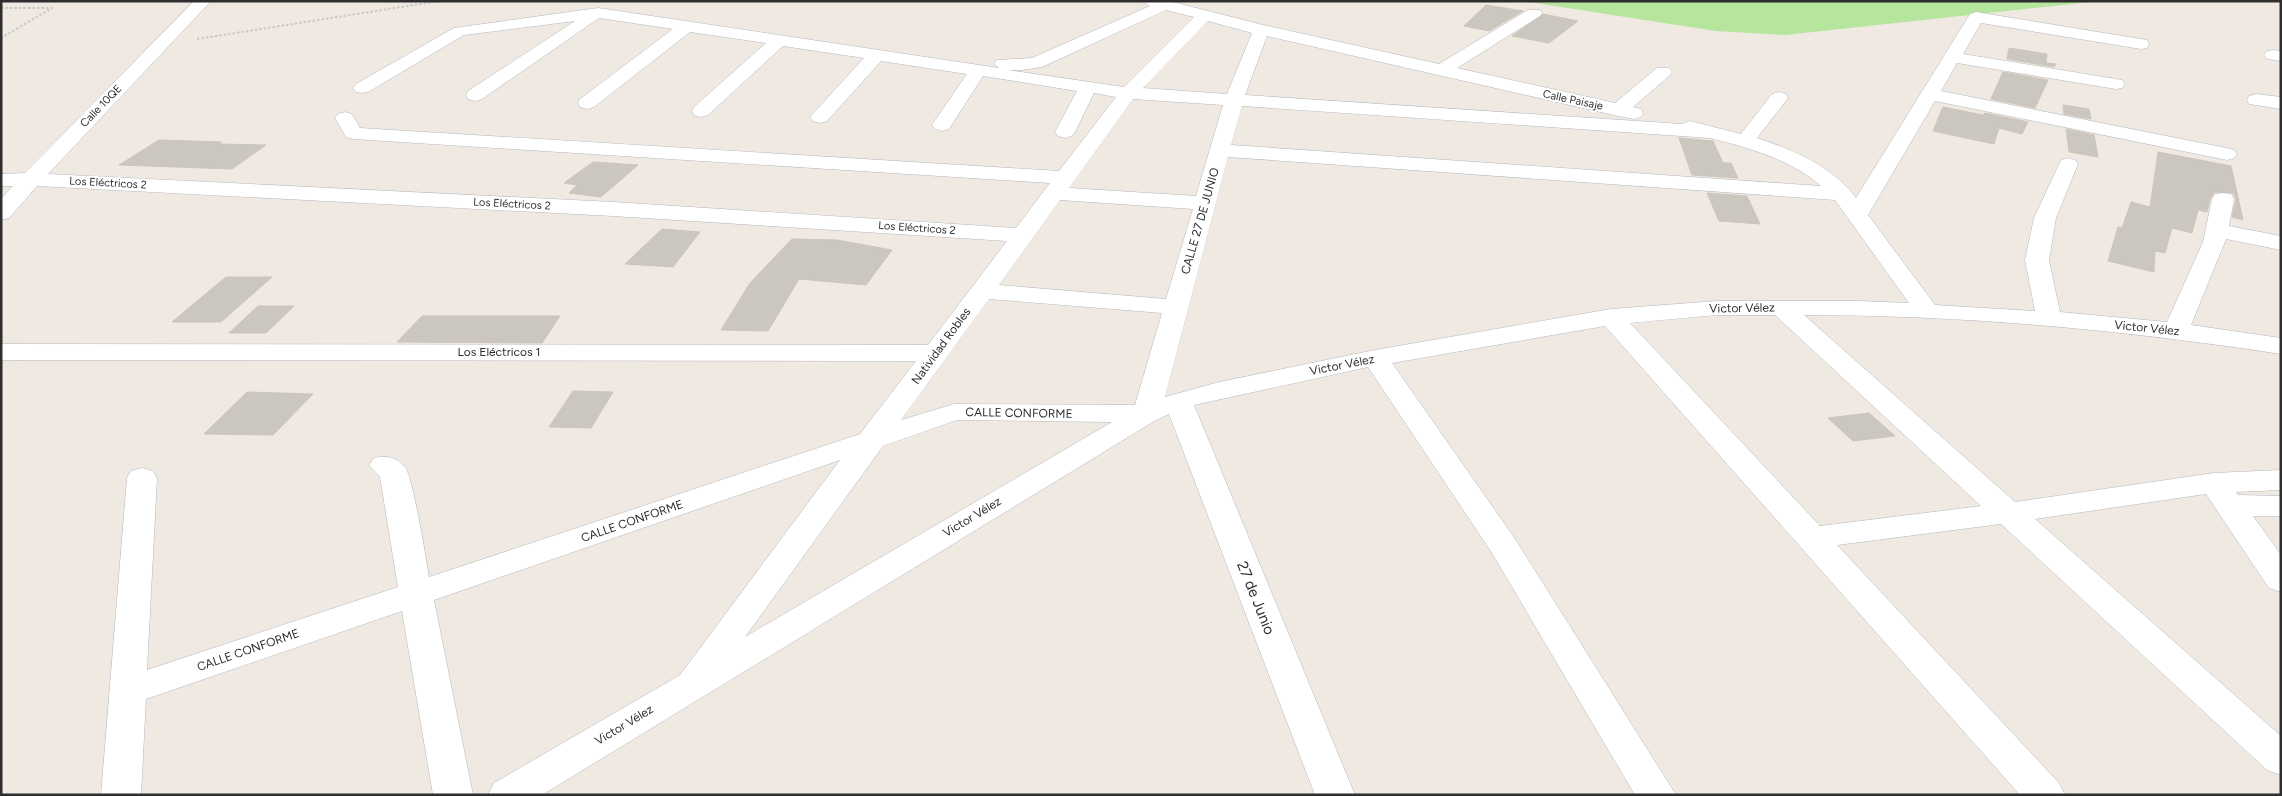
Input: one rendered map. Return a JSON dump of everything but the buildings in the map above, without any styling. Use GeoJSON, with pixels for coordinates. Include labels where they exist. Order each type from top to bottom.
{"type":"FeatureCollection","features":[{"type":"Feature","properties":{"kind":"street","name":"Calle 10QE"},"geometry":{"type":"LineString","coordinates":[[1,213],[31,179],[203,1]]}},
{"type":"Feature","properties":{"kind":"street","name":"Calle Paisaje"},"geometry":{"type":"LineString","coordinates":[[1157,3],[1261,30],[1618,110],[1745,141],[1786,155],[1809,166],[1827,179],[1842,194],[1927,311]]}},
{"type":"Feature","properties":{"kind":"street"},"geometry":{"type":"LineString","coordinates":[[855,40],[1010,65],[1029,64],[1157,3]]}},
{"type":"Feature","properties":{"kind":"street"},"geometry":{"type":"LineString","coordinates":[[474,95],[598,13]]}},
{"type":"Feature","properties":{"kind":"street"},"geometry":{"type":"LineString","coordinates":[[362,88],[460,31],[598,13],[1128,93],[1709,132]]}},
{"type":"Feature","properties":{"kind":"street"},"geometry":{"type":"LineString","coordinates":[[1441,70],[1534,13]]}},
{"type":"Feature","properties":{"kind":"street","name":"Natividad Robles"},"geometry":{"type":"LineString","coordinates":[[690,686],[1128,93],[1204,16]]}},
{"type":"Feature","properties":{"kind":"street"},"geometry":{"type":"LineString","coordinates":[[1857,215],[1976,17],[2141,44]]}},
{"type":"Feature","properties":{"kind":"street"},"geometry":{"type":"LineString","coordinates":[[587,103],[687,26]]}},
{"type":"Feature","properties":{"kind":"street","name":"CALLE 27 DE JUNIO"},"geometry":{"type":"LineString","coordinates":[[1146,414],[1234,100],[1261,30]]}},
{"type":"Feature","properties":{"kind":"street"},"geometry":{"type":"LineString","coordinates":[[701,111],[779,41]]}},
{"type":"Feature","properties":{"kind":"street"},"geometry":{"type":"LineString","coordinates":[[820,117],[876,56]]}},
{"type":"Feature","properties":{"kind":"street"},"geometry":{"type":"LineString","coordinates":[[1952,57],[2116,84]]}},
{"type":"Feature","properties":{"kind":"street"},"geometry":{"type":"LineString","coordinates":[[942,125],[978,71]]}},
{"type":"Feature","properties":{"kind":"street"},"geometry":{"type":"LineString","coordinates":[[1618,110],[1663,72]]}},
{"type":"Feature","properties":{"kind":"street"},"geometry":{"type":"LineString","coordinates":[[1065,132],[1088,88]]}},
{"type":"Feature","properties":{"kind":"street"},"geometry":{"type":"LineString","coordinates":[[1930,94],[2227,154]]}},
{"type":"Feature","properties":{"kind":"street"},"geometry":{"type":"LineString","coordinates":[[1745,141],[1779,98]]}},
{"type":"Feature","properties":{"kind":"street"},"geometry":{"type":"LineString","coordinates":[[2256,100],[2281,103]]}},
{"type":"Feature","properties":{"kind":"street"},"geometry":{"type":"LineString","coordinates":[[346,118],[353,133],[1060,185],[1205,203]]}},
{"type":"Feature","properties":{"kind":"street"},"geometry":{"type":"LineString","coordinates":[[1220,150],[1842,194]]}},
{"type":"Feature","properties":{"kind":"street"},"geometry":{"type":"LineString","coordinates":[[2048,319],[2037,260],[2044,218],[2068,164]]}},
{"type":"Feature","properties":{"kind":"street","name":"Los Eléctricos 2"},"geometry":{"type":"LineString","coordinates":[[1,180],[31,179],[613,209],[1023,235]]}},
{"type":"Feature","properties":{"kind":"street"},"geometry":{"type":"LineString","coordinates":[[2176,330],[2214,242],[2223,199]]}},
{"type":"Feature","properties":{"kind":"street"},"geometry":{"type":"LineString","coordinates":[[2217,230],[2281,243]]}},
{"type":"Feature","properties":{"kind":"street"},"geometry":{"type":"LineString","coordinates":[[982,291],[1176,308]]}},
{"type":"Feature","properties":{"kind":"street"},"geometry":{"type":"LineString","coordinates":[[1780,307],[2281,759]]}},
{"type":"Feature","properties":{"kind":"street","name":"Victor Vélez"},"geometry":{"type":"LineString","coordinates":[[508,795],[1146,414],[1178,401],[1219,390],[1375,358],[1611,317],[1701,309],[1780,307],[1927,311],[2176,330],[2281,346]]}},
{"type":"Feature","properties":{"kind":"street"},"geometry":{"type":"LineString","coordinates":[[1611,317],[2045,795]]}},
{"type":"Feature","properties":{"kind":"street","name":"Los Eléctricos 1"},"geometry":{"type":"LineString","coordinates":[[1,352],[936,354]]}},
{"type":"Feature","properties":{"kind":"street"},"geometry":{"type":"LineString","coordinates":[[1375,358],[1504,547],[1656,795]]}},
{"type":"Feature","properties":{"kind":"street","name":"27 de Junio"},"geometry":{"type":"LineString","coordinates":[[1178,401],[1335,795]]}},
{"type":"Feature","properties":{"kind":"street","name":"CALLE CONFORME"},"geometry":{"type":"LineString","coordinates":[[128,691],[954,412],[1146,414]]}},
{"type":"Feature","properties":{"kind":"street"},"geometry":{"type":"LineString","coordinates":[[384,465],[394,474],[453,795]]}},
{"type":"Feature","properties":{"kind":"street"},"geometry":{"type":"LineString","coordinates":[[121,795],[142,478]]}},
{"type":"Feature","properties":{"kind":"street"},"geometry":{"type":"LineString","coordinates":[[1811,538],[2008,513],[2222,494],[2281,480]]}},
{"type":"Feature","properties":{"kind":"street"},"geometry":{"type":"LineString","coordinates":[[2222,494],[2281,506]]}},
{"type":"Feature","properties":{"kind":"street"},"geometry":{"type":"LineString","coordinates":[[2222,494],[2281,580]]}},
{"type":"Feature","properties":{"kind":"path"},"geometry":{"type":"LineString","coordinates":[[161,44],[439,1]]}},
{"type":"Feature","properties":{"kind":"path"},"geometry":{"type":"LineString","coordinates":[[1,8],[52,8],[1,38]]}},
{"type":"Feature","properties":{"kind":"green space"},"geometry":{"type":"Polygon","coordinates":[[[1523,1],[2100,1],[1785,35],[1716,31],[1523,1]]]}}]}
